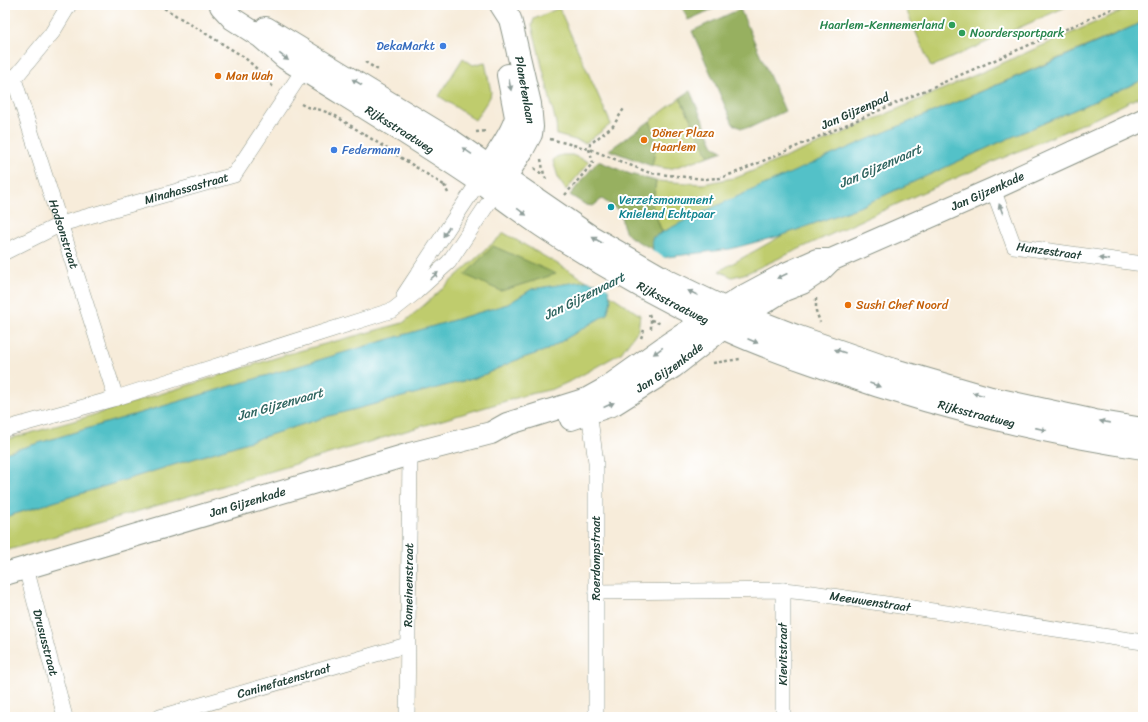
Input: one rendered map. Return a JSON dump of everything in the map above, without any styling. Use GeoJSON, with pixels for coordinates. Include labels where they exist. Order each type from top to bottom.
{"type":"FeatureCollection","features":[{"type":"Feature","properties":{"kind":"street"},"geometry":{"type":"LineString","coordinates":[[8,79],[52,33],[70,5]]}},
{"type":"Feature","properties":{"kind":"street","name":"Planetenlaan"},"geometry":{"type":"LineString","coordinates":[[492,179],[516,117],[497,17],[497,5]]}},
{"type":"Feature","properties":{"kind":"street","name":"Planetenlaan"},"geometry":{"type":"LineString","coordinates":[[492,179],[522,151],[531,134],[532,119],[510,19],[501,5]]}},
{"type":"Feature","properties":{"kind":"street","name":"Rijksstraatweg"},"geometry":{"type":"LineString","coordinates":[[220,6],[238,11],[308,63],[452,141],[492,179],[550,210],[590,236],[631,270],[668,281],[765,346],[885,389],[986,417],[1091,441],[1143,448]]}},
{"type":"Feature","properties":{"kind":"street","name":"Minahassastraat"},"geometry":{"type":"LineString","coordinates":[[5,252],[61,224],[234,175],[308,63]]}},
{"type":"Feature","properties":{"kind":"street","name":"Hodsonstraat"},"geometry":{"type":"LineString","coordinates":[[8,79],[61,224],[116,398]]}},
{"type":"Feature","properties":{"kind":"street","name":"Jan Gijzenkade"},"geometry":{"type":"LineString","coordinates":[[5,574],[410,454],[491,433],[508,434],[561,422],[588,406],[614,404],[673,367],[724,318],[783,275],[817,260],[831,260],[993,189],[1143,120]]}},
{"type":"Feature","properties":{"kind":"street"},"geometry":{"type":"LineString","coordinates":[[392,310],[410,288],[467,200],[492,179]]}},
{"type":"Feature","properties":{"kind":"street"},"geometry":{"type":"LineString","coordinates":[[5,429],[116,398],[392,310],[416,292],[449,262],[492,179]]}},
{"type":"Feature","properties":{"kind":"street","name":"Hunzestraat"},"geometry":{"type":"LineString","coordinates":[[993,189],[1014,246],[1143,264]]}},
{"type":"Feature","properties":{"kind":"street","name":"Rijksstraatweg"},"geometry":{"type":"LineString","coordinates":[[724,318],[796,336],[891,369],[991,398],[1095,421],[1143,429]]}},
{"type":"Feature","properties":{"kind":"street","name":"Roerdompstraat"},"geometry":{"type":"LineString","coordinates":[[588,406],[596,462],[596,717]]}},
{"type":"Feature","properties":{"kind":"street","name":"Romeinenstraat"},"geometry":{"type":"LineString","coordinates":[[407,717],[410,454]]}},
{"type":"Feature","properties":{"kind":"street","name":"Drususstraat"},"geometry":{"type":"LineString","coordinates":[[26,568],[65,717]]}},
{"type":"Feature","properties":{"kind":"street","name":"Meeuwenstraat"},"geometry":{"type":"LineString","coordinates":[[596,592],[783,590],[1143,642]]}},
{"type":"Feature","properties":{"kind":"street","name":"Kievitstraat"},"geometry":{"type":"LineString","coordinates":[[783,590],[783,717]]}},
{"type":"Feature","properties":{"kind":"street","name":"Caninefatenstraat"},"geometry":{"type":"LineString","coordinates":[[160,717],[407,645]]}},
{"type":"Feature","properties":{"kind":"path"},"geometry":{"type":"LineString","coordinates":[[159,5],[244,58],[257,69],[270,85],[285,96],[307,107],[334,115],[467,200]]}},
{"type":"Feature","properties":{"kind":"path","name":"Jan Gijzenpad"},"geometry":{"type":"LineString","coordinates":[[547,138],[589,149],[650,173],[697,178],[720,178],[740,171],[1121,5]]}},
{"type":"Feature","properties":{"kind":"path"},"geometry":{"type":"LineString","coordinates":[[564,196],[593,163],[589,149],[590,144],[613,126],[625,107]]}},
{"type":"Feature","properties":{"kind":"green space"},"geometry":{"type":"Polygon","coordinates":[[[681,5],[722,5],[688,20],[681,5]]]}},
{"type":"Feature","properties":{"kind":"green space","name":"Noordersportpark"},"geometry":{"type":"Polygon","coordinates":[[[904,5],[1070,5],[931,67],[904,5]]]}},
{"type":"Feature","properties":{"kind":"green space"},"geometry":{"type":"Polygon","coordinates":[[[1135,5],[1143,5],[1143,22],[827,157],[662,232],[652,206],[656,181],[703,184],[738,177],[818,144],[1135,5]]]}},
{"type":"Feature","properties":{"kind":"green space"},"geometry":{"type":"Polygon","coordinates":[[[559,8],[611,124],[586,143],[557,135],[556,123],[532,25],[534,19],[559,8]]]}},
{"type":"Feature","properties":{"kind":"green space"},"geometry":{"type":"Polygon","coordinates":[[[740,9],[785,111],[749,128],[741,128],[733,124],[692,31],[740,9]]]}},
{"type":"Feature","properties":{"kind":"green space"},"geometry":{"type":"Polygon","coordinates":[[[463,58],[473,65],[485,62],[491,92],[490,97],[475,120],[439,96],[463,58]]]}},
{"type":"Feature","properties":{"kind":"green space"},"geometry":{"type":"Polygon","coordinates":[[[1143,80],[1143,95],[1096,118],[921,193],[747,273],[732,277],[719,271],[783,235],[859,207],[998,143],[1143,80]]]}},
{"type":"Feature","properties":{"kind":"green space"},"geometry":{"type":"Polygon","coordinates":[[[690,91],[713,144],[716,148],[723,151],[709,156],[680,98],[690,91]]]}},
{"type":"Feature","properties":{"kind":"green space"},"geometry":{"type":"Polygon","coordinates":[[[680,98],[709,156],[670,169],[652,166],[656,144],[650,121],[680,98]]]}},
{"type":"Feature","properties":{"kind":"green space"},"geometry":{"type":"Polygon","coordinates":[[[650,121],[656,144],[652,166],[609,150],[650,121]]]}},
{"type":"Feature","properties":{"kind":"green space"},"geometry":{"type":"Polygon","coordinates":[[[562,155],[572,155],[589,162],[566,190],[559,180],[553,161],[556,157],[562,155]]]}},
{"type":"Feature","properties":{"kind":"green space"},"geometry":{"type":"Polygon","coordinates":[[[598,161],[630,174],[656,181],[652,206],[662,232],[652,238],[654,250],[630,236],[624,228],[621,212],[602,199],[593,206],[586,205],[570,195],[598,161]]]}},
{"type":"Feature","properties":{"kind":"green space"},"geometry":{"type":"Polygon","coordinates":[[[504,233],[587,281],[532,289],[508,304],[5,453],[5,440],[77,420],[288,354],[403,323],[504,233]]]}},
{"type":"Feature","properties":{"kind":"green space"},"geometry":{"type":"Polygon","coordinates":[[[493,246],[556,274],[501,291],[465,275],[493,246]]]}},
{"type":"Feature","properties":{"kind":"green space"},"geometry":{"type":"Polygon","coordinates":[[[609,294],[640,315],[638,330],[621,353],[573,380],[553,389],[526,395],[5,551],[5,517],[329,416],[479,377],[514,361],[547,350],[607,314],[611,300],[609,294]]]}},
{"type":"Feature","properties":{"kind":"water","name":"Jan Gijzenvaart"},"geometry":{"type":"Polygon","coordinates":[[[1143,22],[1143,80],[998,143],[859,207],[783,235],[730,249],[667,257],[608,289],[611,300],[607,314],[547,350],[514,361],[479,377],[329,416],[5,517],[5,453],[508,304],[532,289],[587,281],[595,283],[653,250],[652,238],[728,200],[1143,22]]]}},
{"type":"Feature","properties":{"kind":"pier"},"geometry":{"type":"Polygon","coordinates":[[[650,250],[667,259],[611,290],[594,281],[650,250]]]}},
{"type":"Feature","properties":{"kind":"place","name":"Haarlem-Kennemerland"},"geometry":{"type":"Point","coordinates":[952,25]}},
{"type":"Feature","properties":{"kind":"place","name":"Noordersportpark"},"geometry":{"type":"Point","coordinates":[962,33]}},
{"type":"Feature","properties":{"kind":"place","name":"DekaMarkt"},"geometry":{"type":"Point","coordinates":[443,46]}},
{"type":"Feature","properties":{"kind":"place","name":"Man Wah"},"geometry":{"type":"Point","coordinates":[218,76]}},
{"type":"Feature","properties":{"kind":"place","name":"Döner Plaza Haarlem"},"geometry":{"type":"Point","coordinates":[644,140]}},
{"type":"Feature","properties":{"kind":"place","name":"Federmann"},"geometry":{"type":"Point","coordinates":[334,150]}},
{"type":"Feature","properties":{"kind":"place","name":"Verzetsmonument Knielend Echtpaar"},"geometry":{"type":"Point","coordinates":[611,207]}},
{"type":"Feature","properties":{"kind":"place","name":"Sushi Chef Noord"},"geometry":{"type":"Point","coordinates":[848,305]}}]}
